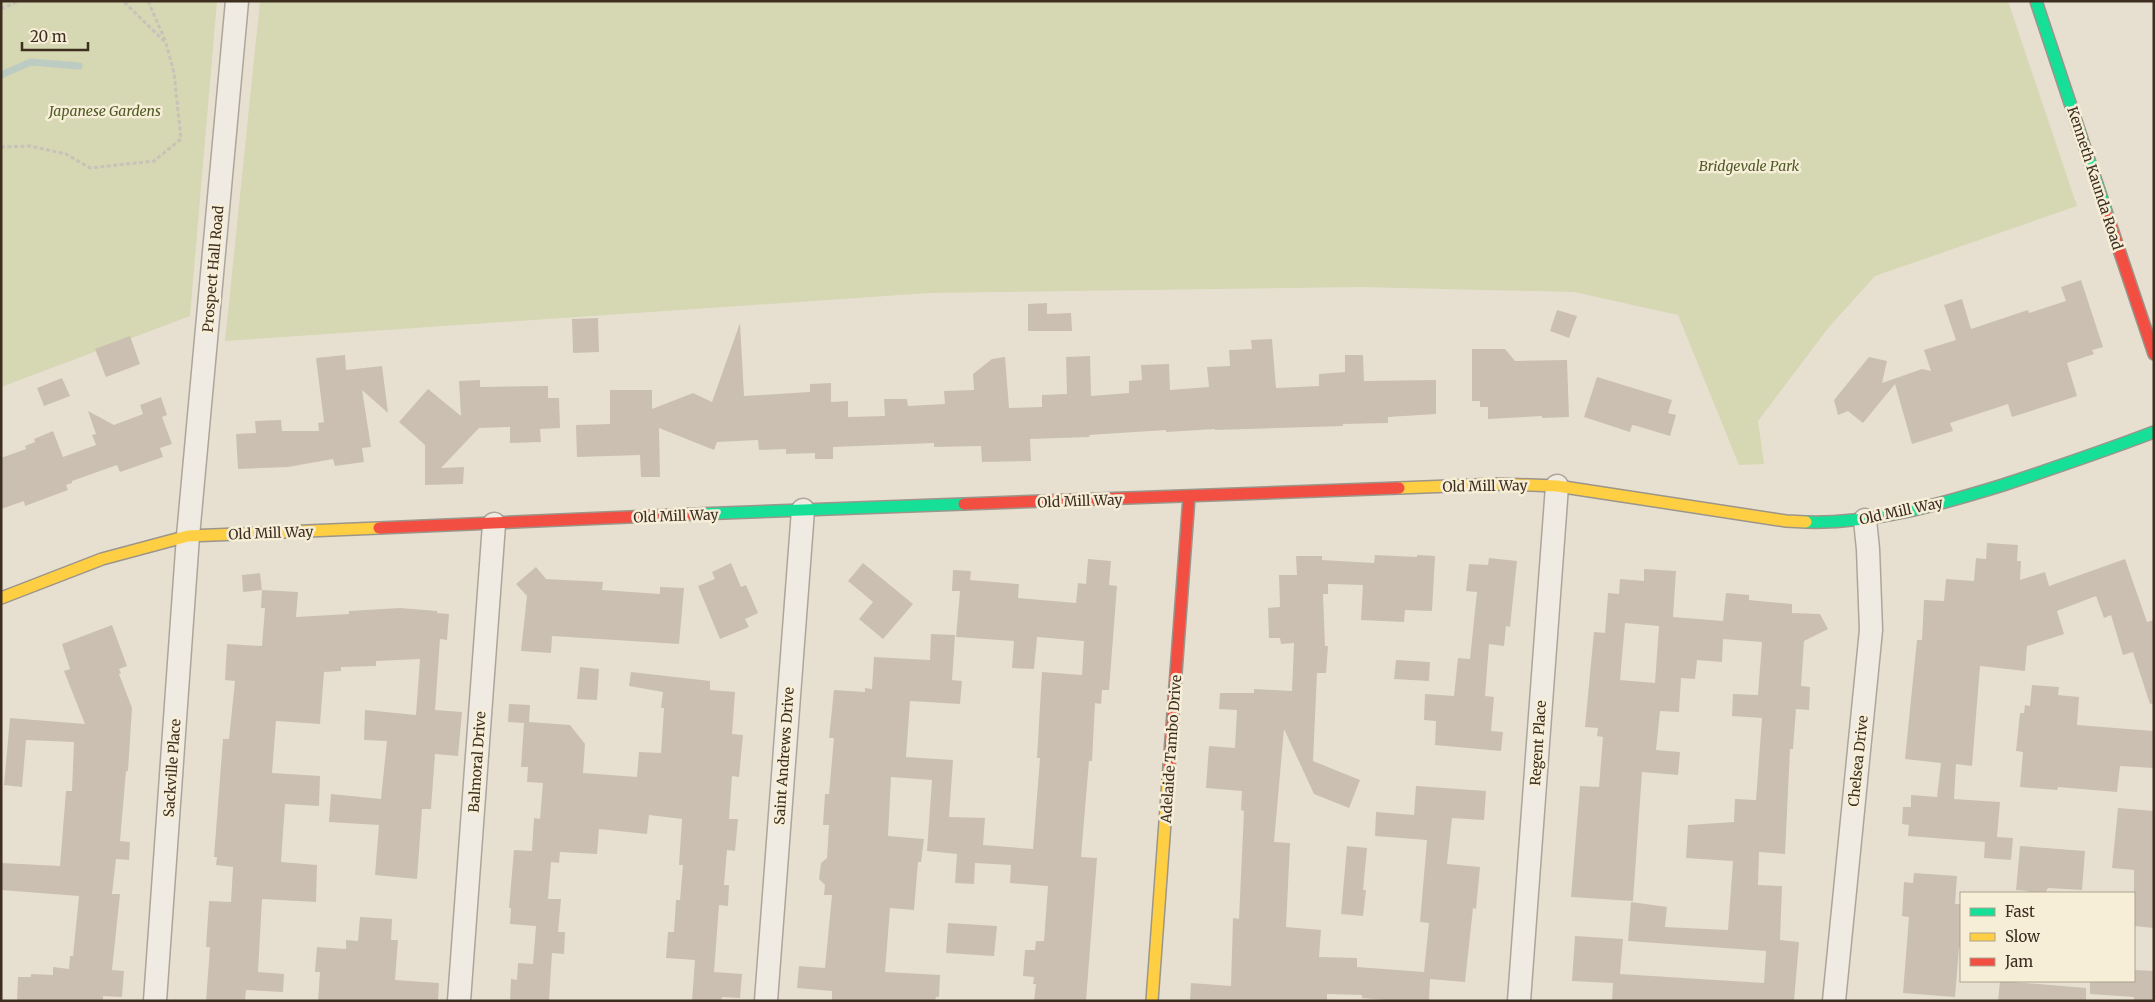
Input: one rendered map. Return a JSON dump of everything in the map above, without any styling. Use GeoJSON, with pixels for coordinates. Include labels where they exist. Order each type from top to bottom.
{"type":"FeatureCollection","features":[{"type":"Feature","properties":{"kind":"street","name":"Prospect Hall Road"},"geometry":{"type":"LineString","coordinates":[[188,536],[237,1]]}},
{"type":"Feature","properties":{"kind":"street","name":"Kenneth Kaunda Road"},"geometry":{"type":"LineString","coordinates":[[2036,1],[2154,354]]}},
{"type":"Feature","properties":{"kind":"street","name":"Old Mill Way"},"geometry":{"type":"LineString","coordinates":[[1,598],[102,559],[188,536],[802,510],[1500,484],[1557,486],[1786,521],[1823,523],[1865,520],[1948,502],[2113,448],[2154,432]]}},
{"type":"Feature","properties":{"kind":"street","name":"Regent Place"},"geometry":{"type":"LineString","coordinates":[[1519,1001],[1557,486]]}},
{"type":"Feature","properties":{"kind":"street","name":"Adelaide Tambo Drive"},"geometry":{"type":"LineString","coordinates":[[1152,1001],[1189,497]]}},
{"type":"Feature","properties":{"kind":"street","name":"Saint Andrews Drive"},"geometry":{"type":"LineString","coordinates":[[766,1001],[802,510]]}},
{"type":"Feature","properties":{"kind":"street","name":"Chelsea Drive"},"geometry":{"type":"LineString","coordinates":[[1834,1001],[1871,630],[1865,520]]}},
{"type":"Feature","properties":{"kind":"street","name":"Balmoral Drive"},"geometry":{"type":"LineString","coordinates":[[459,1001],[494,524]]}},
{"type":"Feature","properties":{"kind":"street","name":"Sackville Place"},"geometry":{"type":"LineString","coordinates":[[155,1001],[188,536]]}},
{"type":"Feature","properties":{"kind":"path"},"geometry":{"type":"LineString","coordinates":[[1,9],[18,1]]}},
{"type":"Feature","properties":{"kind":"path"},"geometry":{"type":"LineString","coordinates":[[123,1],[166,43]]}},
{"type":"Feature","properties":{"kind":"path"},"geometry":{"type":"LineString","coordinates":[[1,147],[30,146],[66,154],[90,168],[154,161],[181,139],[174,73],[166,43],[148,1]]}},
{"type":"Feature","properties":{"kind":"green space","name":"Japanese Gardens"},"geometry":{"type":"Polygon","coordinates":[[[1,1],[217,1],[190,316],[1,387],[1,1]]]}},
{"type":"Feature","properties":{"kind":"green space","name":"Bridgevale Park"},"geometry":{"type":"Polygon","coordinates":[[[260,1],[2008,1],[2077,206],[1875,276],[1829,327],[1758,421],[1764,464],[1739,465],[1678,315],[1574,292],[1360,287],[929,293],[225,341],[260,1]]]}},
{"type":"Feature","properties":{"kind":"building"},"geometry":{"type":"Polygon","coordinates":[[[2081,280],[2103,347],[2092,350],[2094,354],[2067,363],[2077,396],[2012,417],[2008,404],[1950,423],[1953,431],[1912,444],[1895,384],[1863,423],[1848,411],[1838,415],[1834,400],[1869,357],[1887,361],[1882,383],[1922,369],[1931,371],[1924,350],[1956,340],[1944,305],[1962,299],[1971,329],[2028,310],[2029,313],[2066,301],[2061,287],[2081,280]]]}},
{"type":"Feature","properties":{"kind":"building"},"geometry":{"type":"Polygon","coordinates":[[[1047,303],[1047,314],[1071,313],[1072,331],[1028,331],[1028,304],[1047,303]]]}},
{"type":"Feature","properties":{"kind":"building"},"geometry":{"type":"Polygon","coordinates":[[[1557,310],[1577,316],[1569,338],[1550,331],[1557,310]]]}},
{"type":"Feature","properties":{"kind":"building"},"geometry":{"type":"Polygon","coordinates":[[[598,318],[599,352],[573,353],[572,319],[598,318]]]}},
{"type":"Feature","properties":{"kind":"building"},"geometry":{"type":"Polygon","coordinates":[[[740,323],[744,396],[810,392],[810,384],[831,383],[831,402],[848,401],[848,417],[885,416],[884,399],[907,399],[908,406],[945,404],[944,391],[974,390],[973,374],[992,359],[1005,357],[1009,408],[1042,407],[1042,395],[1067,394],[1066,357],[1090,356],[1091,396],[1129,393],[1129,381],[1142,380],[1141,365],[1169,364],[1170,390],[1209,387],[1207,367],[1230,366],[1229,350],[1252,349],[1251,340],[1272,339],[1276,388],[1319,386],[1319,374],[1345,372],[1345,355],[1363,355],[1364,381],[1436,380],[1436,414],[1388,417],[1388,423],[1343,424],[1343,426],[1166,432],[1166,430],[1089,435],[1090,437],[1030,439],[1031,461],[982,462],[981,446],[934,447],[934,443],[833,447],[833,459],[815,459],[815,453],[786,454],[786,449],[759,450],[758,440],[717,442],[714,450],[659,428],[660,477],[641,477],[640,455],[577,457],[576,425],[610,424],[610,390],[652,390],[652,409],[693,393],[712,402],[740,323]]]}},
{"type":"Feature","properties":{"kind":"building"},"geometry":{"type":"Polygon","coordinates":[[[130,336],[140,364],[106,377],[95,349],[130,336]]]}},
{"type":"Feature","properties":{"kind":"building"},"geometry":{"type":"Polygon","coordinates":[[[1472,349],[1505,349],[1515,361],[1567,360],[1569,417],[1542,418],[1542,416],[1488,419],[1488,407],[1480,407],[1480,401],[1472,401],[1472,349]]]}},
{"type":"Feature","properties":{"kind":"building"},"geometry":{"type":"Polygon","coordinates":[[[345,355],[346,370],[382,366],[388,413],[362,390],[371,447],[362,448],[364,462],[335,466],[333,459],[288,467],[238,469],[236,434],[256,433],[255,421],[281,420],[282,431],[319,431],[318,423],[324,422],[316,358],[345,355]]]}},
{"type":"Feature","properties":{"kind":"building"},"geometry":{"type":"Polygon","coordinates":[[[1597,377],[1672,400],[1668,413],[1676,415],[1670,436],[1632,425],[1630,432],[1584,417],[1597,377]]]}},
{"type":"Feature","properties":{"kind":"building"},"geometry":{"type":"Polygon","coordinates":[[[62,378],[70,396],[44,406],[37,388],[62,378]]]}},
{"type":"Feature","properties":{"kind":"building"},"geometry":{"type":"Polygon","coordinates":[[[480,380],[480,387],[548,386],[548,398],[559,398],[560,428],[540,429],[541,442],[510,443],[510,427],[479,428],[441,468],[464,467],[463,484],[425,485],[425,445],[399,422],[428,389],[461,416],[459,381],[480,380]]]}},
{"type":"Feature","properties":{"kind":"building"},"geometry":{"type":"Polygon","coordinates":[[[161,397],[167,415],[162,417],[172,444],[160,448],[163,457],[120,472],[117,465],[72,481],[72,483],[66,485],[68,490],[25,506],[24,501],[1,509],[1,458],[26,449],[25,446],[35,442],[34,439],[53,431],[63,457],[96,445],[92,435],[96,434],[88,411],[114,425],[143,414],[140,405],[161,397]]]}},
{"type":"Feature","properties":{"kind":"building"},"geometry":{"type":"Polygon","coordinates":[[[1987,543],[2018,545],[2017,561],[2021,561],[2020,580],[2045,572],[2049,586],[2125,559],[2147,622],[2154,620],[2154,703],[2150,704],[2133,652],[2123,655],[2111,615],[2104,618],[2096,596],[2057,611],[2064,634],[2027,646],[2025,671],[1980,666],[1972,766],[1956,764],[1954,799],[2000,802],[1997,837],[2013,838],[2011,860],[1984,858],[1985,842],[1908,836],[1909,825],[1902,824],[1903,807],[1911,807],[1911,795],[1937,797],[1941,763],[1905,759],[1917,640],[1922,640],[1924,600],[1944,601],[1946,579],[1974,581],[1976,558],[1986,559],[1987,543]]]}},
{"type":"Feature","properties":{"kind":"building"},"geometry":{"type":"Polygon","coordinates":[[[1375,555],[1435,556],[1432,611],[1405,610],[1404,622],[1361,620],[1363,585],[1328,584],[1328,594],[1323,594],[1325,646],[1328,646],[1326,673],[1317,673],[1313,761],[1360,780],[1349,808],[1314,794],[1284,729],[1274,842],[1290,843],[1286,927],[1321,930],[1319,957],[1357,958],[1357,967],[1424,972],[1429,923],[1420,922],[1427,840],[1375,836],[1376,812],[1414,815],[1416,786],[1486,791],[1484,820],[1452,818],[1447,864],[1480,867],[1476,909],[1473,908],[1465,982],[1430,979],[1429,1001],[1399,1001],[1362,998],[1362,995],[1327,994],[1327,1001],[1190,1001],[1191,983],[1231,986],[1233,918],[1239,919],[1244,811],[1241,810],[1242,791],[1206,788],[1209,746],[1235,748],[1237,710],[1219,709],[1220,693],[1254,693],[1254,689],[1292,691],[1294,643],[1281,644],[1280,638],[1269,638],[1268,608],[1280,607],[1279,575],[1297,575],[1296,556],[1322,556],[1322,560],[1374,563],[1375,555]]]}},
{"type":"Feature","properties":{"kind":"building"},"geometry":{"type":"Polygon","coordinates":[[[1489,558],[1517,561],[1510,627],[1506,626],[1504,646],[1489,644],[1485,696],[1494,697],[1491,731],[1503,732],[1501,751],[1435,745],[1436,721],[1424,720],[1425,694],[1454,696],[1458,658],[1470,659],[1477,592],[1466,591],[1469,564],[1488,565],[1489,558]]]}},
{"type":"Feature","properties":{"kind":"building"},"geometry":{"type":"Polygon","coordinates":[[[1088,559],[1111,561],[1109,585],[1117,586],[1109,690],[1102,690],[1101,704],[1095,703],[1092,761],[1089,761],[1081,857],[1097,858],[1086,1001],[1034,1001],[1036,984],[1033,984],[1034,977],[1023,976],[1025,950],[1035,950],[1036,941],[1044,941],[1048,886],[1010,883],[1011,865],[975,863],[974,884],[955,883],[957,854],[927,851],[932,780],[891,777],[888,836],[924,839],[921,862],[918,862],[914,910],[890,908],[885,972],[940,975],[939,997],[936,997],[935,1001],[832,1001],[832,991],[797,988],[799,966],[825,968],[832,895],[824,895],[825,885],[819,879],[821,863],[827,858],[829,825],[823,825],[825,794],[829,794],[834,738],[829,738],[834,690],[865,692],[865,688],[872,689],[874,657],[930,660],[931,634],[955,635],[952,680],[962,681],[960,704],[910,701],[906,757],[953,760],[949,817],[985,818],[983,845],[1033,849],[1040,758],[1037,758],[1042,672],[1082,675],[1084,641],[1037,637],[1034,669],[1012,668],[1014,641],[956,637],[960,591],[952,591],[953,570],[971,571],[970,580],[1019,584],[1018,598],[1076,603],[1078,583],[1086,584],[1088,559]]]}},
{"type":"Feature","properties":{"kind":"building"},"geometry":{"type":"Polygon","coordinates":[[[731,563],[741,587],[746,585],[758,613],[745,619],[749,627],[720,639],[698,586],[715,579],[712,572],[731,563]]]}},
{"type":"Feature","properties":{"kind":"building"},"geometry":{"type":"Polygon","coordinates":[[[863,563],[913,604],[883,639],[859,619],[873,602],[848,581],[863,563]]]}},
{"type":"Feature","properties":{"kind":"building"},"geometry":{"type":"Polygon","coordinates":[[[536,567],[546,579],[603,582],[602,590],[660,594],[660,587],[684,588],[679,644],[552,636],[551,653],[521,651],[527,596],[516,584],[536,567]]]}},
{"type":"Feature","properties":{"kind":"building"},"geometry":{"type":"Polygon","coordinates":[[[1644,569],[1676,571],[1673,617],[1723,621],[1726,593],[1749,595],[1749,600],[1792,604],[1792,613],[1820,614],[1828,629],[1804,641],[1801,686],[1810,687],[1809,710],[1796,709],[1793,749],[1790,749],[1785,854],[1759,852],[1758,885],[1782,886],[1780,940],[1799,942],[1794,1001],[1612,1001],[1613,983],[1572,981],[1575,936],[1623,939],[1620,974],[1764,983],[1766,951],[1628,941],[1631,902],[1667,907],[1665,927],[1728,930],[1733,861],[1686,858],[1688,825],[1734,822],[1735,799],[1756,800],[1762,718],[1732,716],[1733,694],[1758,695],[1762,642],[1723,639],[1722,662],[1697,660],[1695,679],[1681,678],[1679,712],[1660,711],[1656,750],[1680,752],[1678,775],[1642,772],[1633,901],[1571,897],[1580,786],[1599,787],[1603,737],[1597,736],[1598,728],[1585,727],[1594,632],[1605,633],[1608,593],[1619,594],[1620,579],[1644,581],[1644,569]],[[1625,623],[1620,680],[1655,683],[1659,626],[1625,623]]]}},
{"type":"Feature","properties":{"kind":"building"},"geometry":{"type":"Polygon","coordinates":[[[260,573],[262,590],[243,592],[242,575],[260,573]]]}},
{"type":"Feature","properties":{"kind":"building"},"geometry":{"type":"Polygon","coordinates":[[[262,590],[298,592],[296,617],[349,614],[349,611],[400,608],[437,611],[437,613],[449,614],[447,640],[440,639],[435,710],[462,712],[458,756],[435,754],[431,809],[422,809],[417,879],[375,875],[379,825],[329,822],[331,794],[381,799],[387,741],[364,740],[365,710],[416,715],[420,659],[376,661],[376,666],[341,667],[341,671],[324,672],[320,724],[276,721],[272,773],[320,776],[319,806],[285,804],[281,862],[317,865],[316,902],[262,899],[258,972],[284,974],[283,992],[246,990],[245,1001],[206,1001],[210,947],[206,947],[209,901],[231,902],[233,867],[216,865],[217,857],[214,857],[223,739],[229,739],[235,681],[225,680],[227,644],[262,646],[265,608],[261,608],[262,590]]]}},
{"type":"Feature","properties":{"kind":"building"},"geometry":{"type":"Polygon","coordinates":[[[112,625],[127,666],[119,669],[121,673],[119,674],[132,708],[128,771],[126,771],[120,841],[130,842],[129,860],[116,859],[112,894],[120,894],[112,970],[124,971],[122,997],[103,996],[103,1001],[17,1001],[18,977],[31,977],[31,974],[53,975],[53,967],[69,969],[70,956],[73,956],[79,896],[1,890],[1,863],[60,866],[66,791],[72,791],[74,742],[26,740],[22,787],[4,785],[10,718],[85,724],[64,671],[70,669],[62,644],[112,625]]]}},
{"type":"Feature","properties":{"kind":"building"},"geometry":{"type":"Polygon","coordinates":[[[1396,660],[1430,662],[1429,681],[1394,679],[1396,660]]]}},
{"type":"Feature","properties":{"kind":"building"},"geometry":{"type":"Polygon","coordinates":[[[580,667],[599,669],[597,700],[577,699],[580,667]]]}},
{"type":"Feature","properties":{"kind":"building"},"geometry":{"type":"Polygon","coordinates":[[[631,672],[710,681],[710,690],[735,692],[732,734],[743,735],[739,777],[732,776],[729,819],[738,819],[735,851],[727,850],[724,885],[729,885],[728,906],[719,905],[714,972],[742,974],[740,998],[722,997],[721,1001],[692,1001],[695,960],[666,958],[668,932],[674,932],[676,900],[680,900],[683,865],[679,865],[682,819],[649,815],[647,834],[599,829],[597,854],[560,852],[559,863],[551,862],[548,899],[561,899],[558,932],[565,932],[564,954],[552,953],[549,1001],[510,1001],[511,979],[517,980],[518,963],[533,964],[536,926],[510,924],[511,908],[509,908],[514,850],[532,851],[534,818],[540,819],[543,783],[527,782],[528,767],[521,767],[524,723],[508,722],[509,704],[530,705],[529,722],[570,725],[585,744],[583,773],[637,777],[639,752],[661,753],[664,708],[661,708],[663,692],[629,686],[631,672]]]}},
{"type":"Feature","properties":{"kind":"building"},"geometry":{"type":"Polygon","coordinates":[[[2032,685],[2059,687],[2058,695],[2079,697],[2077,725],[2154,731],[2154,768],[2120,766],[2117,792],[2058,787],[2057,790],[2020,787],[2023,752],[2016,751],[2020,713],[2024,713],[2025,705],[2030,706],[2032,685]]]}},
{"type":"Feature","properties":{"kind":"building"},"geometry":{"type":"Polygon","coordinates":[[[2118,808],[2154,811],[2154,928],[2135,926],[2134,870],[2112,868],[2118,808]]]}},
{"type":"Feature","properties":{"kind":"building"},"geometry":{"type":"Polygon","coordinates":[[[1347,846],[1367,848],[1363,890],[1366,890],[1363,916],[1341,914],[1347,846]]]}},
{"type":"Feature","properties":{"kind":"building"},"geometry":{"type":"Polygon","coordinates":[[[2020,846],[2085,851],[2082,890],[2048,888],[2046,892],[2028,892],[2016,890],[2020,846]]]}},
{"type":"Feature","properties":{"kind":"building"},"geometry":{"type":"Polygon","coordinates":[[[1914,873],[1957,876],[1955,904],[1960,904],[1960,948],[1955,997],[1903,993],[1909,917],[1902,916],[1904,882],[1913,883],[1914,873]]]}},
{"type":"Feature","properties":{"kind":"building"},"geometry":{"type":"Polygon","coordinates":[[[360,917],[392,919],[391,940],[398,940],[395,980],[439,983],[438,1001],[318,1001],[320,972],[315,972],[317,947],[346,949],[346,940],[358,941],[360,917]]]}},
{"type":"Feature","properties":{"kind":"building"},"geometry":{"type":"Polygon","coordinates":[[[948,923],[997,926],[994,956],[946,953],[948,923]]]}},
{"type":"Feature","properties":{"kind":"building"},"geometry":{"type":"Polygon","coordinates":[[[2135,970],[2154,971],[2154,1001],[2134,1001],[2134,997],[2090,994],[2090,982],[2135,982],[2135,970]]]}},
{"type":"Feature","properties":{"kind":"building"},"geometry":{"type":"Polygon","coordinates":[[[2000,982],[2086,988],[2086,1001],[1998,1001],[2000,982]]]}},
{"type":"Feature","properties":{"kind":"waterway"},"geometry":{"type":"LineString","coordinates":[[1,75],[31,62],[79,66]]}},
{"type":"Feature","properties":{"kind":"traffic: fast"},"geometry":{"type":"LineString","coordinates":[[2036,1],[2108,217]]}},
{"type":"Feature","properties":{"kind":"traffic: fast"},"geometry":{"type":"LineString","coordinates":[[1806,522],[1856,520],[1906,512],[1954,500],[2003,485],[2154,432]]}},
{"type":"Feature","properties":{"kind":"traffic: fast"},"geometry":{"type":"LineString","coordinates":[[697,514],[964,504]]}},
{"type":"Feature","properties":{"kind":"traffic: slow"},"geometry":{"type":"LineString","coordinates":[[1399,488],[1500,484],[1557,486],[1786,521],[1806,522]]}},
{"type":"Feature","properties":{"kind":"traffic: slow"},"geometry":{"type":"LineString","coordinates":[[1,598],[102,559],[188,536],[379,528]]}},
{"type":"Feature","properties":{"kind":"traffic: slow"},"geometry":{"type":"LineString","coordinates":[[1152,1001],[1169,767]]}},
{"type":"Feature","properties":{"kind":"traffic: jam"},"geometry":{"type":"LineString","coordinates":[[2108,217],[2154,354]]}},
{"type":"Feature","properties":{"kind":"traffic: jam"},"geometry":{"type":"LineString","coordinates":[[964,504],[1399,488]]}},
{"type":"Feature","properties":{"kind":"traffic: jam"},"geometry":{"type":"LineString","coordinates":[[1169,767],[1189,497]]}},
{"type":"Feature","properties":{"kind":"traffic: jam"},"geometry":{"type":"LineString","coordinates":[[379,528],[697,514]]}}]}
